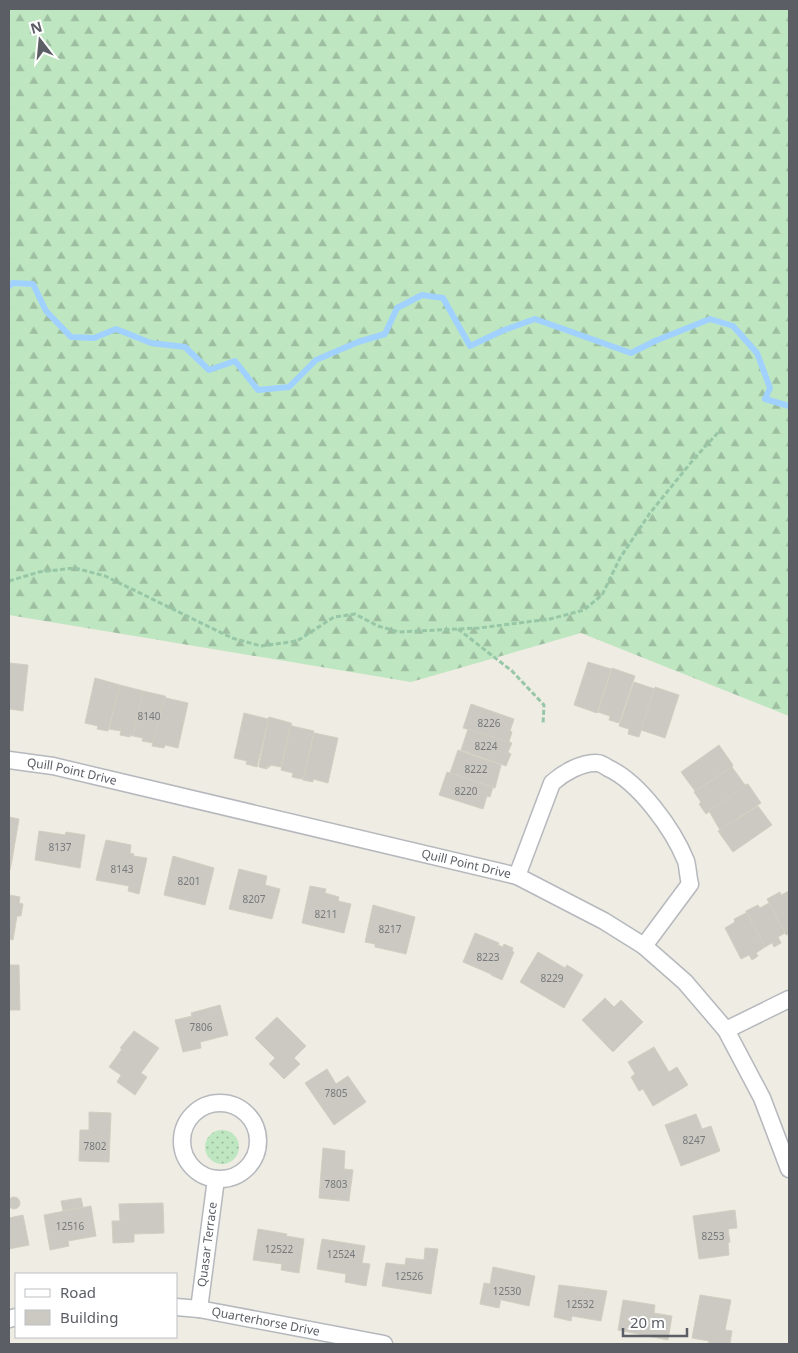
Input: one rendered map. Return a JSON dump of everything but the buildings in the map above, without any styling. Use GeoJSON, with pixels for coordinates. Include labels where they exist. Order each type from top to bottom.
{"type":"FeatureCollection","features":[{"type":"Feature","properties":{"kind":"street","name":"Quill Point Drive"},"geometry":{"type":"LineString","coordinates":[[9,760],[62,769],[517,876],[597,917],[644,946],[685,982],[726,1030],[762,1098],[789,1168]]}},
{"type":"Feature","properties":{"kind":"street"},"geometry":{"type":"LineString","coordinates":[[517,876],[552,783],[562,773],[580,766],[598,763],[618,772],[639,790],[672,834],[688,870],[690,884],[644,946]]}},
{"type":"Feature","properties":{"kind":"street"},"geometry":{"type":"LineString","coordinates":[[726,1030],[789,999]]}},
{"type":"Feature","properties":{"kind":"street"},"geometry":{"type":"LineString","coordinates":[[224,1103],[236,1106],[246,1112],[258,1133],[258,1145],[255,1157],[249,1167],[240,1175],[228,1179],[216,1179],[205,1176],[195,1170],[187,1161],[182,1150],[182,1138],[188,1121],[200,1108],[224,1103]]}},
{"type":"Feature","properties":{"kind":"street","name":"Quasar Terrace"},"geometry":{"type":"LineString","coordinates":[[198,1308],[216,1179]]}},
{"type":"Feature","properties":{"kind":"street","name":"Quarterhorse Drive"},"geometry":{"type":"LineString","coordinates":[[178,1307],[198,1308],[384,1344]]}},
{"type":"Feature","properties":{"kind":"path"},"geometry":{"type":"LineString","coordinates":[[9,581],[39,572],[75,568],[105,576],[232,638],[261,646],[298,641],[334,617],[355,614],[378,626],[399,632],[458,629],[550,619],[584,610],[602,595],[620,558],[650,513],[722,428]]}},
{"type":"Feature","properties":{"kind":"path"},"geometry":{"type":"LineString","coordinates":[[458,629],[512,671],[544,706],[544,724]]}},
{"type":"Feature","properties":{"kind":"green space"},"geometry":{"type":"Polygon","coordinates":[[[9,9],[789,9],[789,716],[581,633],[411,682],[9,615],[9,9]]]}},
{"type":"Feature","properties":{"kind":"green space"},"geometry":{"type":"Polygon","coordinates":[[[222,1130],[234,1135],[239,1147],[234,1159],[222,1164],[210,1159],[205,1147],[210,1135],[222,1130]]]}},
{"type":"Feature","properties":{"kind":"waterway"},"geometry":{"type":"LineString","coordinates":[[9,286],[13,283],[33,284],[46,311],[71,337],[94,338],[116,329],[151,343],[185,347],[209,370],[235,361],[258,390],[289,387],[316,360],[358,342],[385,334],[397,308],[422,295],[443,298],[470,346],[504,330],[535,319],[631,353],[655,341],[710,319],[733,326],[757,353],[770,388],[765,399],[789,406]]}}]}
